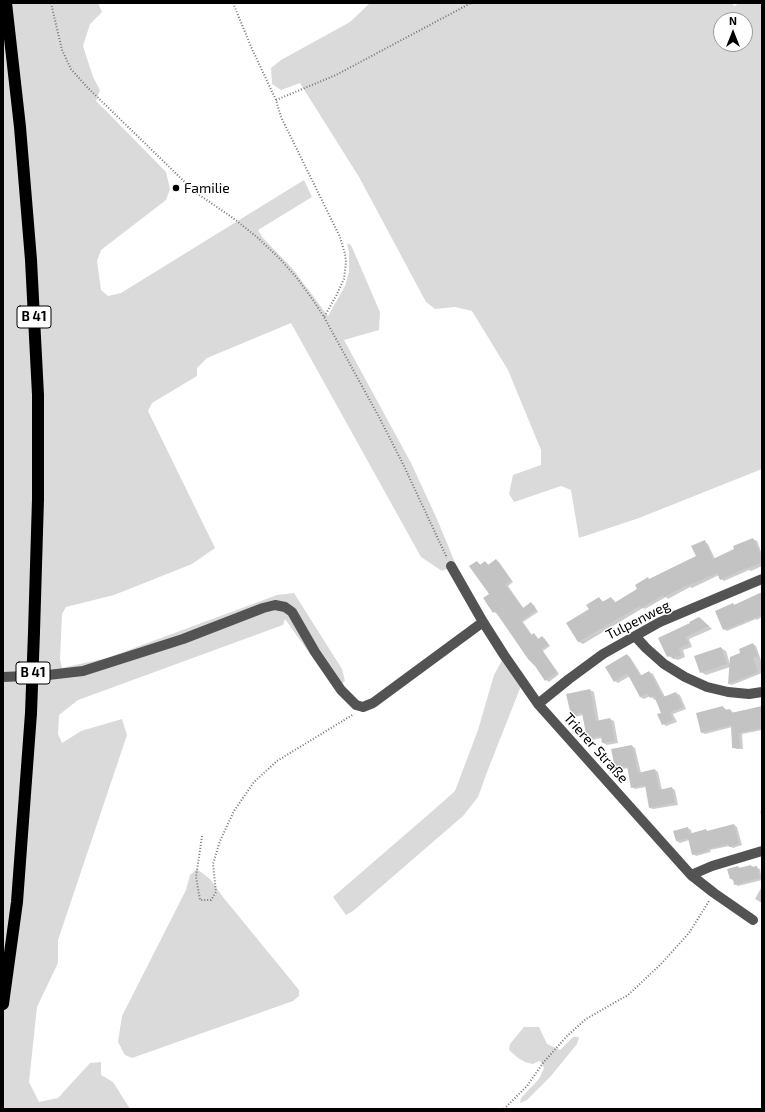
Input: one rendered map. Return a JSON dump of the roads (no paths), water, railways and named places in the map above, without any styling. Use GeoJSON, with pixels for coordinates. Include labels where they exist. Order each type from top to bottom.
{"type":"FeatureCollection","features":[{"type":"Feature","properties":{"kind":"highway","name":"B 41"},"geometry":{"type":"LineString","coordinates":[[3,1004],[17,902],[31,713],[38,499],[38,395],[31,252],[20,127],[6,3]]}},
{"type":"Feature","properties":{"kind":"street","name":"Trierer Straße"},"geometry":{"type":"LineString","coordinates":[[451,566],[504,655],[538,704],[691,875],[753,920]]}},
{"type":"Feature","properties":{"kind":"street","name":"Tulpenweg"},"geometry":{"type":"LineString","coordinates":[[538,704],[568,679],[603,654],[660,622],[762,579]]}},
{"type":"Feature","properties":{"kind":"street"},"geometry":{"type":"LineString","coordinates":[[3,677],[48,675],[83,671],[183,639],[263,608],[275,605],[286,607],[292,612],[341,690],[356,705],[363,707],[373,703],[484,622]]}},
{"type":"Feature","properties":{"kind":"street"},"geometry":{"type":"LineString","coordinates":[[635,636],[664,664],[707,688],[749,694],[762,692]]}},
{"type":"Feature","properties":{"kind":"street"},"geometry":{"type":"LineString","coordinates":[[691,875],[712,866],[762,851]]}},
{"type":"Feature","properties":{"kind":"place","name":"Familie"},"geometry":{"type":"Point","coordinates":[176,188]}}]}
